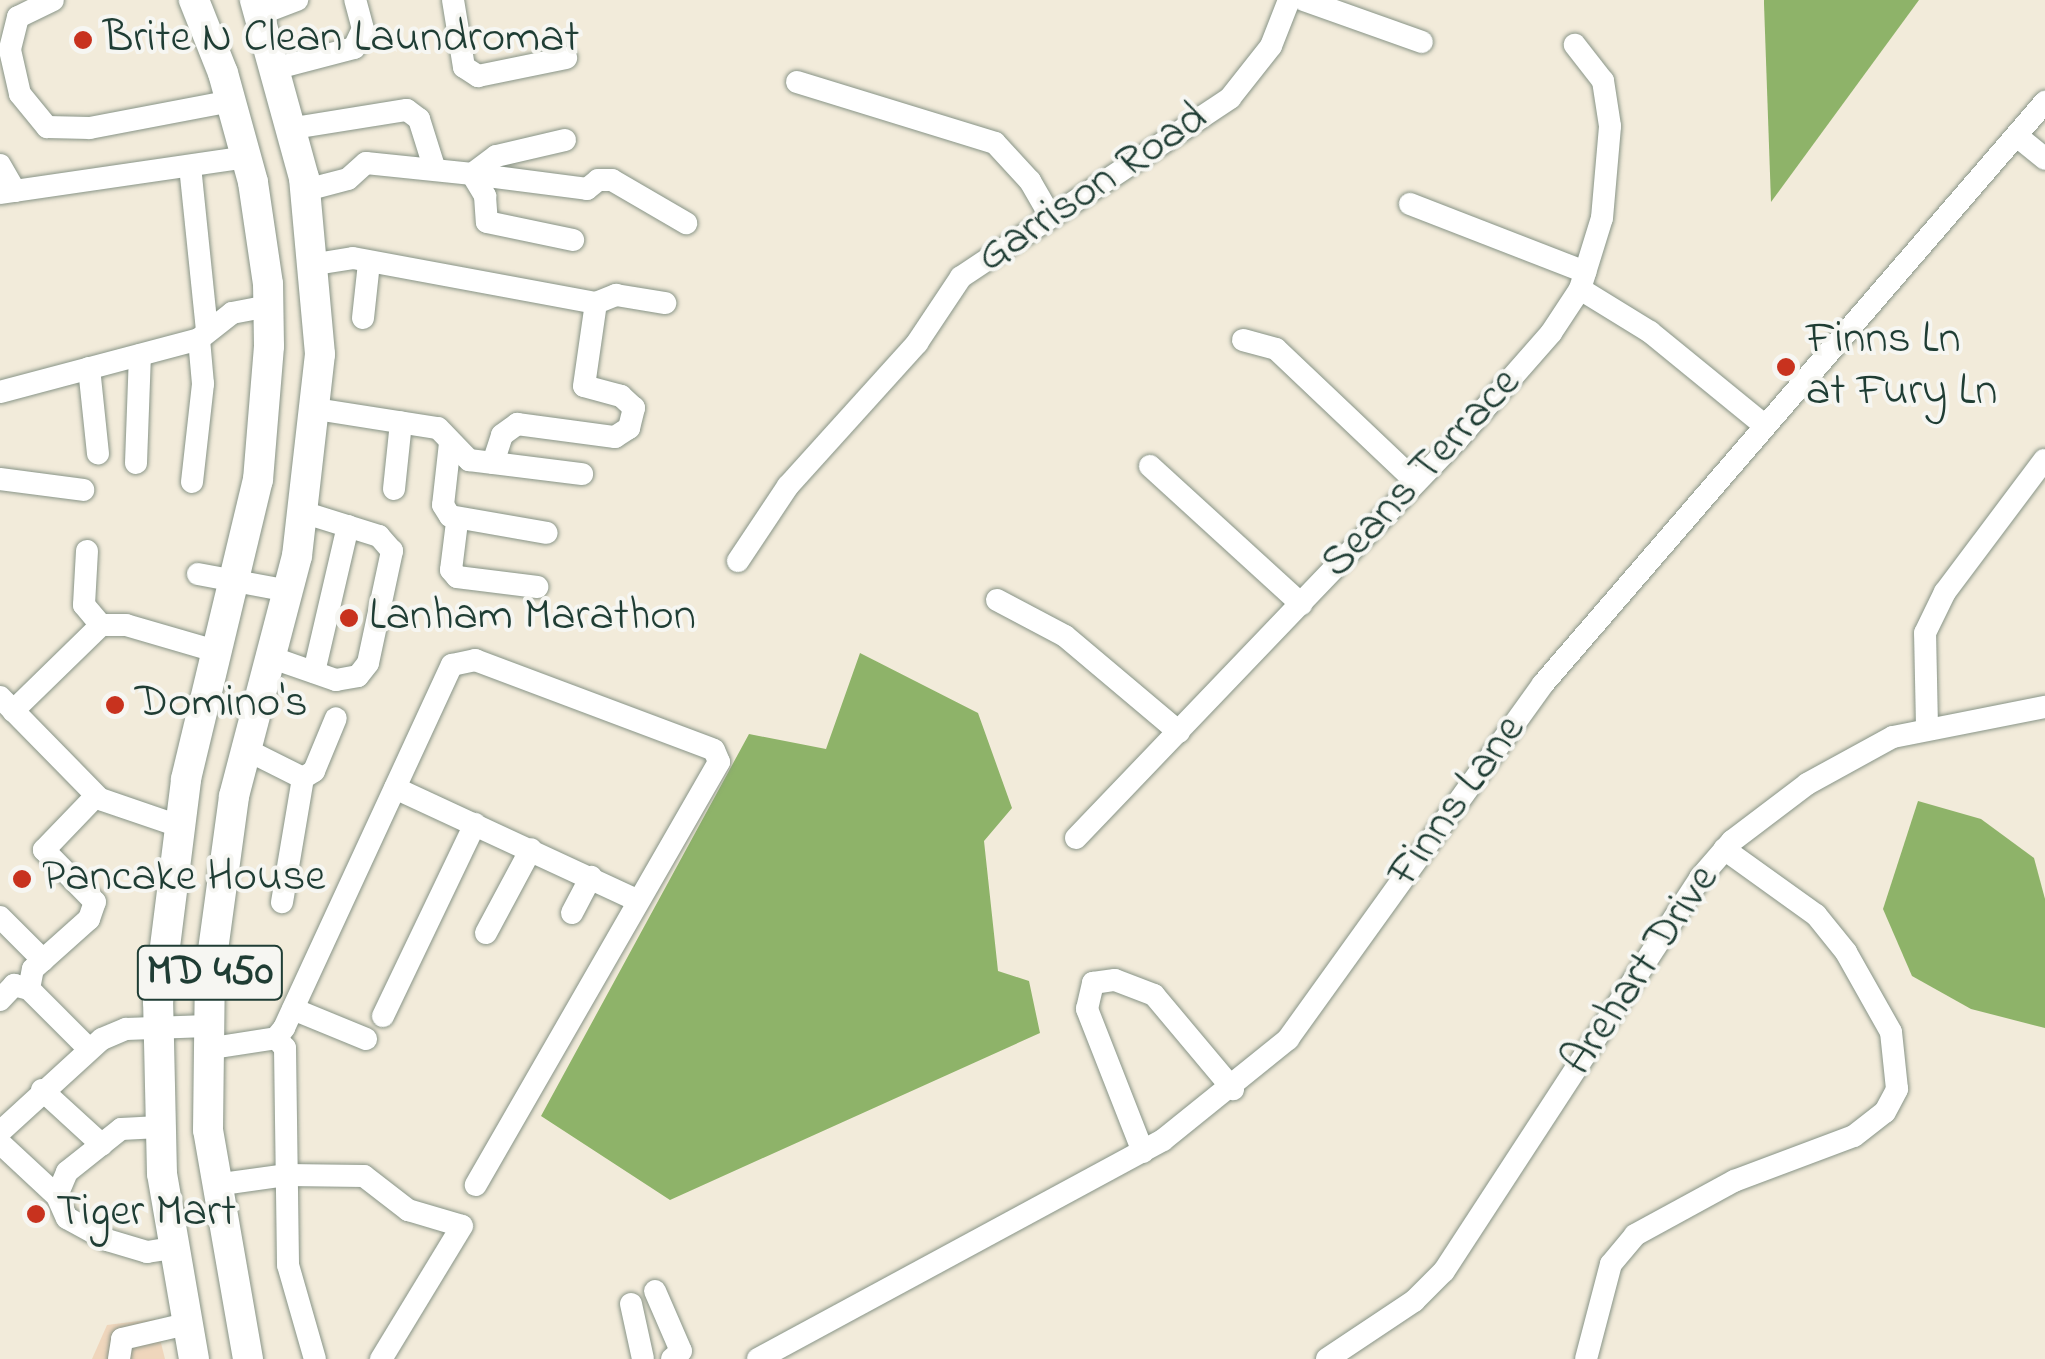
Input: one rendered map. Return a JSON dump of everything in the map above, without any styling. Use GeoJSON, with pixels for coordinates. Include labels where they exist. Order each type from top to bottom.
{"type":"FeatureCollection","features":[{"type":"Feature","properties":{"kind":"main road","name":"MD 450"},"geometry":{"type":"LineString","coordinates":[[194,0],[232,101],[247,157],[268,306],[258,480],[179,826],[158,1025],[159,1127],[172,1248],[194,1359]]}},
{"type":"Feature","properties":{"kind":"main road","name":"MD 450"},"geometry":{"type":"LineString","coordinates":[[248,1359],[215,1185],[206,1037],[226,836],[245,749],[289,592],[304,512],[316,408],[316,264],[306,190],[294,128],[258,7]]}},
{"type":"Feature","properties":{"kind":"street"},"geometry":{"type":"LineString","coordinates":[[53,0],[9,12],[10,50],[20,94],[47,127],[90,128],[232,101]]}},
{"type":"Feature","properties":{"kind":"street"},"geometry":{"type":"LineString","coordinates":[[258,7],[296,0]]}},
{"type":"Feature","properties":{"kind":"street"},"geometry":{"type":"LineString","coordinates":[[277,68],[354,48],[363,29],[355,0]]}},
{"type":"Feature","properties":{"kind":"street"},"geometry":{"type":"LineString","coordinates":[[453,0],[464,67],[478,76],[566,58]]}},
{"type":"Feature","properties":{"kind":"street","name":"Garrison Road"},"geometry":{"type":"LineString","coordinates":[[738,561],[788,486],[917,342],[961,277],[1049,214],[1230,98],[1271,46],[1290,0]]}},
{"type":"Feature","properties":{"kind":"street"},"geometry":{"type":"LineString","coordinates":[[1304,0],[1422,42]]}},
{"type":"Feature","properties":{"kind":"street","name":"Seans Terrace"},"geometry":{"type":"LineString","coordinates":[[1076,838],[1416,482],[1551,334],[1582,280],[1602,218],[1610,126],[1604,81],[1575,45]]}},
{"type":"Feature","properties":{"kind":"street"},"geometry":{"type":"LineString","coordinates":[[797,82],[995,144],[1030,181],[1049,214]]}},
{"type":"Feature","properties":{"kind":"street","name":"Finns Lane"},"geometry":{"type":"LineString","coordinates":[[760,1358],[1143,1152],[1233,1088],[1326,995],[1454,799],[1764,425],[2045,102]]}},
{"type":"Feature","properties":{"kind":"street"},"geometry":{"type":"LineString","coordinates":[[294,128],[407,110],[419,118],[435,170]]}},
{"type":"Feature","properties":{"kind":"street"},"geometry":{"type":"LineString","coordinates":[[2017,136],[2045,160]]}},
{"type":"Feature","properties":{"kind":"street"},"geometry":{"type":"LineString","coordinates":[[472,174],[496,156],[565,140]]}},
{"type":"Feature","properties":{"kind":"street"},"geometry":{"type":"LineString","coordinates":[[0,164],[8,192],[247,157]]}},
{"type":"Feature","properties":{"kind":"street"},"geometry":{"type":"LineString","coordinates":[[306,190],[348,178],[366,162],[588,189],[598,180],[612,180],[686,223]]}},
{"type":"Feature","properties":{"kind":"street"},"geometry":{"type":"LineString","coordinates":[[190,166],[203,335],[203,384],[192,482]]}},
{"type":"Feature","properties":{"kind":"street"},"geometry":{"type":"LineString","coordinates":[[472,174],[485,196],[487,222],[573,240]]}},
{"type":"Feature","properties":{"kind":"street"},"geometry":{"type":"LineString","coordinates":[[1410,204],[1582,280],[1764,425]]}},
{"type":"Feature","properties":{"kind":"street"},"geometry":{"type":"LineString","coordinates":[[316,264],[353,258],[596,304],[616,296],[665,303]]}},
{"type":"Feature","properties":{"kind":"street"},"geometry":{"type":"LineString","coordinates":[[364,318],[370,263]]}},
{"type":"Feature","properties":{"kind":"street"},"geometry":{"type":"LineString","coordinates":[[493,463],[502,435],[516,424],[615,437],[629,428],[634,408],[621,396],[584,386],[596,304]]}},
{"type":"Feature","properties":{"kind":"street"},"geometry":{"type":"LineString","coordinates":[[0,392],[203,335],[232,313],[268,306]]}},
{"type":"Feature","properties":{"kind":"street"},"geometry":{"type":"LineString","coordinates":[[1243,340],[1276,349],[1416,482]]}},
{"type":"Feature","properties":{"kind":"street"},"geometry":{"type":"LineString","coordinates":[[136,464],[140,354]]}},
{"type":"Feature","properties":{"kind":"street"},"geometry":{"type":"LineString","coordinates":[[88,368],[98,454]]}},
{"type":"Feature","properties":{"kind":"street"},"geometry":{"type":"LineString","coordinates":[[316,408],[438,428],[469,460],[582,474]]}},
{"type":"Feature","properties":{"kind":"street"},"geometry":{"type":"LineString","coordinates":[[394,490],[401,422]]}},
{"type":"Feature","properties":{"kind":"street"},"geometry":{"type":"LineString","coordinates":[[450,444],[444,505],[458,522],[546,533]]}},
{"type":"Feature","properties":{"kind":"street"},"geometry":{"type":"LineString","coordinates":[[1927,726],[1926,633],[1944,592],[2044,460]]}},
{"type":"Feature","properties":{"kind":"street"},"geometry":{"type":"LineString","coordinates":[[1150,466],[1301,604]]}},
{"type":"Feature","properties":{"kind":"street"},"geometry":{"type":"LineString","coordinates":[[0,479],[83,490]]}},
{"type":"Feature","properties":{"kind":"street"},"geometry":{"type":"LineString","coordinates":[[270,657],[336,680],[358,676],[368,663],[392,551],[379,536],[304,512]]}},
{"type":"Feature","properties":{"kind":"street"},"geometry":{"type":"LineString","coordinates":[[458,522],[451,570],[457,576],[537,587]]}},
{"type":"Feature","properties":{"kind":"street"},"geometry":{"type":"LineString","coordinates":[[314,672],[348,526]]}},
{"type":"Feature","properties":{"kind":"street"},"geometry":{"type":"LineString","coordinates":[[87,550],[84,605],[101,625]]}},
{"type":"Feature","properties":{"kind":"street"},"geometry":{"type":"LineString","coordinates":[[198,574],[289,592]]}},
{"type":"Feature","properties":{"kind":"street"},"geometry":{"type":"LineString","coordinates":[[996,600],[1065,636],[1179,732]]}},
{"type":"Feature","properties":{"kind":"street"},"geometry":{"type":"LineString","coordinates":[[179,826],[118,810],[96,796],[6,704],[101,625],[126,625],[219,652]]}},
{"type":"Feature","properties":{"kind":"street"},"geometry":{"type":"LineString","coordinates":[[276,1038],[293,1009],[452,664],[475,660],[714,750],[719,762],[476,1185]]}},
{"type":"Feature","properties":{"kind":"street","name":"Arehart Drive"},"geometry":{"type":"LineString","coordinates":[[1327,1359],[1414,1301],[1452,1261],[1724,849],[1807,784],[1868,748],[1927,726],[2045,707]]}},
{"type":"Feature","properties":{"kind":"street"},"geometry":{"type":"LineString","coordinates":[[282,902],[303,778],[314,771],[336,718]]}},
{"type":"Feature","properties":{"kind":"street"},"geometry":{"type":"LineString","coordinates":[[245,749],[303,778]]}},
{"type":"Feature","properties":{"kind":"street"},"geometry":{"type":"LineString","coordinates":[[395,788],[638,901]]}},
{"type":"Feature","properties":{"kind":"street"},"geometry":{"type":"LineString","coordinates":[[28,989],[43,960],[89,919],[95,902],[44,850],[96,796]]}},
{"type":"Feature","properties":{"kind":"street"},"geometry":{"type":"LineString","coordinates":[[384,1016],[475,824]]}},
{"type":"Feature","properties":{"kind":"street"},"geometry":{"type":"LineString","coordinates":[[486,933],[531,849]]}},
{"type":"Feature","properties":{"kind":"street"},"geometry":{"type":"LineString","coordinates":[[1586,1359],[1611,1264],[1635,1234],[1734,1181],[1854,1136],[1885,1112],[1897,1088],[1891,1032],[1846,952],[1816,915],[1724,849]]}},
{"type":"Feature","properties":{"kind":"street"},"geometry":{"type":"LineString","coordinates":[[572,914],[590,876]]}},
{"type":"Feature","properties":{"kind":"street"},"geometry":{"type":"LineString","coordinates":[[0,917],[43,960]]}},
{"type":"Feature","properties":{"kind":"street"},"geometry":{"type":"LineString","coordinates":[[1143,1152],[1087,1009],[1093,983],[1115,980],[1154,995],[1233,1088]]}},
{"type":"Feature","properties":{"kind":"street"},"geometry":{"type":"LineString","coordinates":[[0,1000],[14,986],[28,989],[90,1049]]}},
{"type":"Feature","properties":{"kind":"street"},"geometry":{"type":"LineString","coordinates":[[293,1009],[366,1039]]}},
{"type":"Feature","properties":{"kind":"street"},"geometry":{"type":"LineString","coordinates":[[0,1132],[90,1049],[126,1029],[158,1025],[206,1037],[276,1038],[285,1048],[288,1265],[315,1359]]}},
{"type":"Feature","properties":{"kind":"street"},"geometry":{"type":"LineString","coordinates":[[42,1090],[102,1144]]}},
{"type":"Feature","properties":{"kind":"street"},"geometry":{"type":"LineString","coordinates":[[57,1196],[67,1172],[121,1129],[159,1127]]}},
{"type":"Feature","properties":{"kind":"street"},"geometry":{"type":"LineString","coordinates":[[0,1143],[57,1196],[67,1218],[106,1240],[147,1252],[172,1248]]}},
{"type":"Feature","properties":{"kind":"street"},"geometry":{"type":"LineString","coordinates":[[215,1185],[287,1175],[364,1176],[408,1210],[462,1226],[382,1359]]}},
{"type":"Feature","properties":{"kind":"street"},"geometry":{"type":"LineString","coordinates":[[655,1291],[684,1356]]}},
{"type":"Feature","properties":{"kind":"street"},"geometry":{"type":"LineString","coordinates":[[631,1304],[642,1359]]}},
{"type":"Feature","properties":{"kind":"street"},"geometry":{"type":"LineString","coordinates":[[119,1359],[122,1339],[186,1324]]}},
{"type":"Feature","properties":{"kind":"shaded area"},"geometry":{"type":"Polygon","coordinates":[[[155,1319],[165,1359],[92,1359],[107,1325],[155,1319]]]}},
{"type":"Feature","properties":{"kind":"green space"},"geometry":{"type":"Polygon","coordinates":[[[1764,0],[1919,0],[1771,202],[1764,4],[1764,0]]]}},
{"type":"Feature","properties":{"kind":"green space"},"geometry":{"type":"Polygon","coordinates":[[[860,653],[978,713],[1012,808],[984,841],[998,971],[1029,981],[1040,1033],[670,1200],[541,1116],[749,734],[826,749],[860,653]]]}},
{"type":"Feature","properties":{"kind":"green space"},"geometry":{"type":"Polygon","coordinates":[[[1918,801],[1981,819],[2034,858],[2045,899],[2045,1028],[1971,1009],[1912,976],[1883,909],[1918,801]]]}},
{"type":"Feature","properties":{"kind":"place","name":"Brite N Clean Laundromat"},"geometry":{"type":"Point","coordinates":[83,40]}},
{"type":"Feature","properties":{"kind":"place","name":"Finns Ln at Fury Ln"},"geometry":{"type":"Point","coordinates":[1786,367]}},
{"type":"Feature","properties":{"kind":"place","name":"Lanham Marathon"},"geometry":{"type":"Point","coordinates":[349,618]}},
{"type":"Feature","properties":{"kind":"place","name":"Domino's"},"geometry":{"type":"Point","coordinates":[115,705]}},
{"type":"Feature","properties":{"kind":"place","name":"Pancake House"},"geometry":{"type":"Point","coordinates":[22,879]}},
{"type":"Feature","properties":{"kind":"place","name":"Tiger Mart"},"geometry":{"type":"Point","coordinates":[36,1214]}}]}
